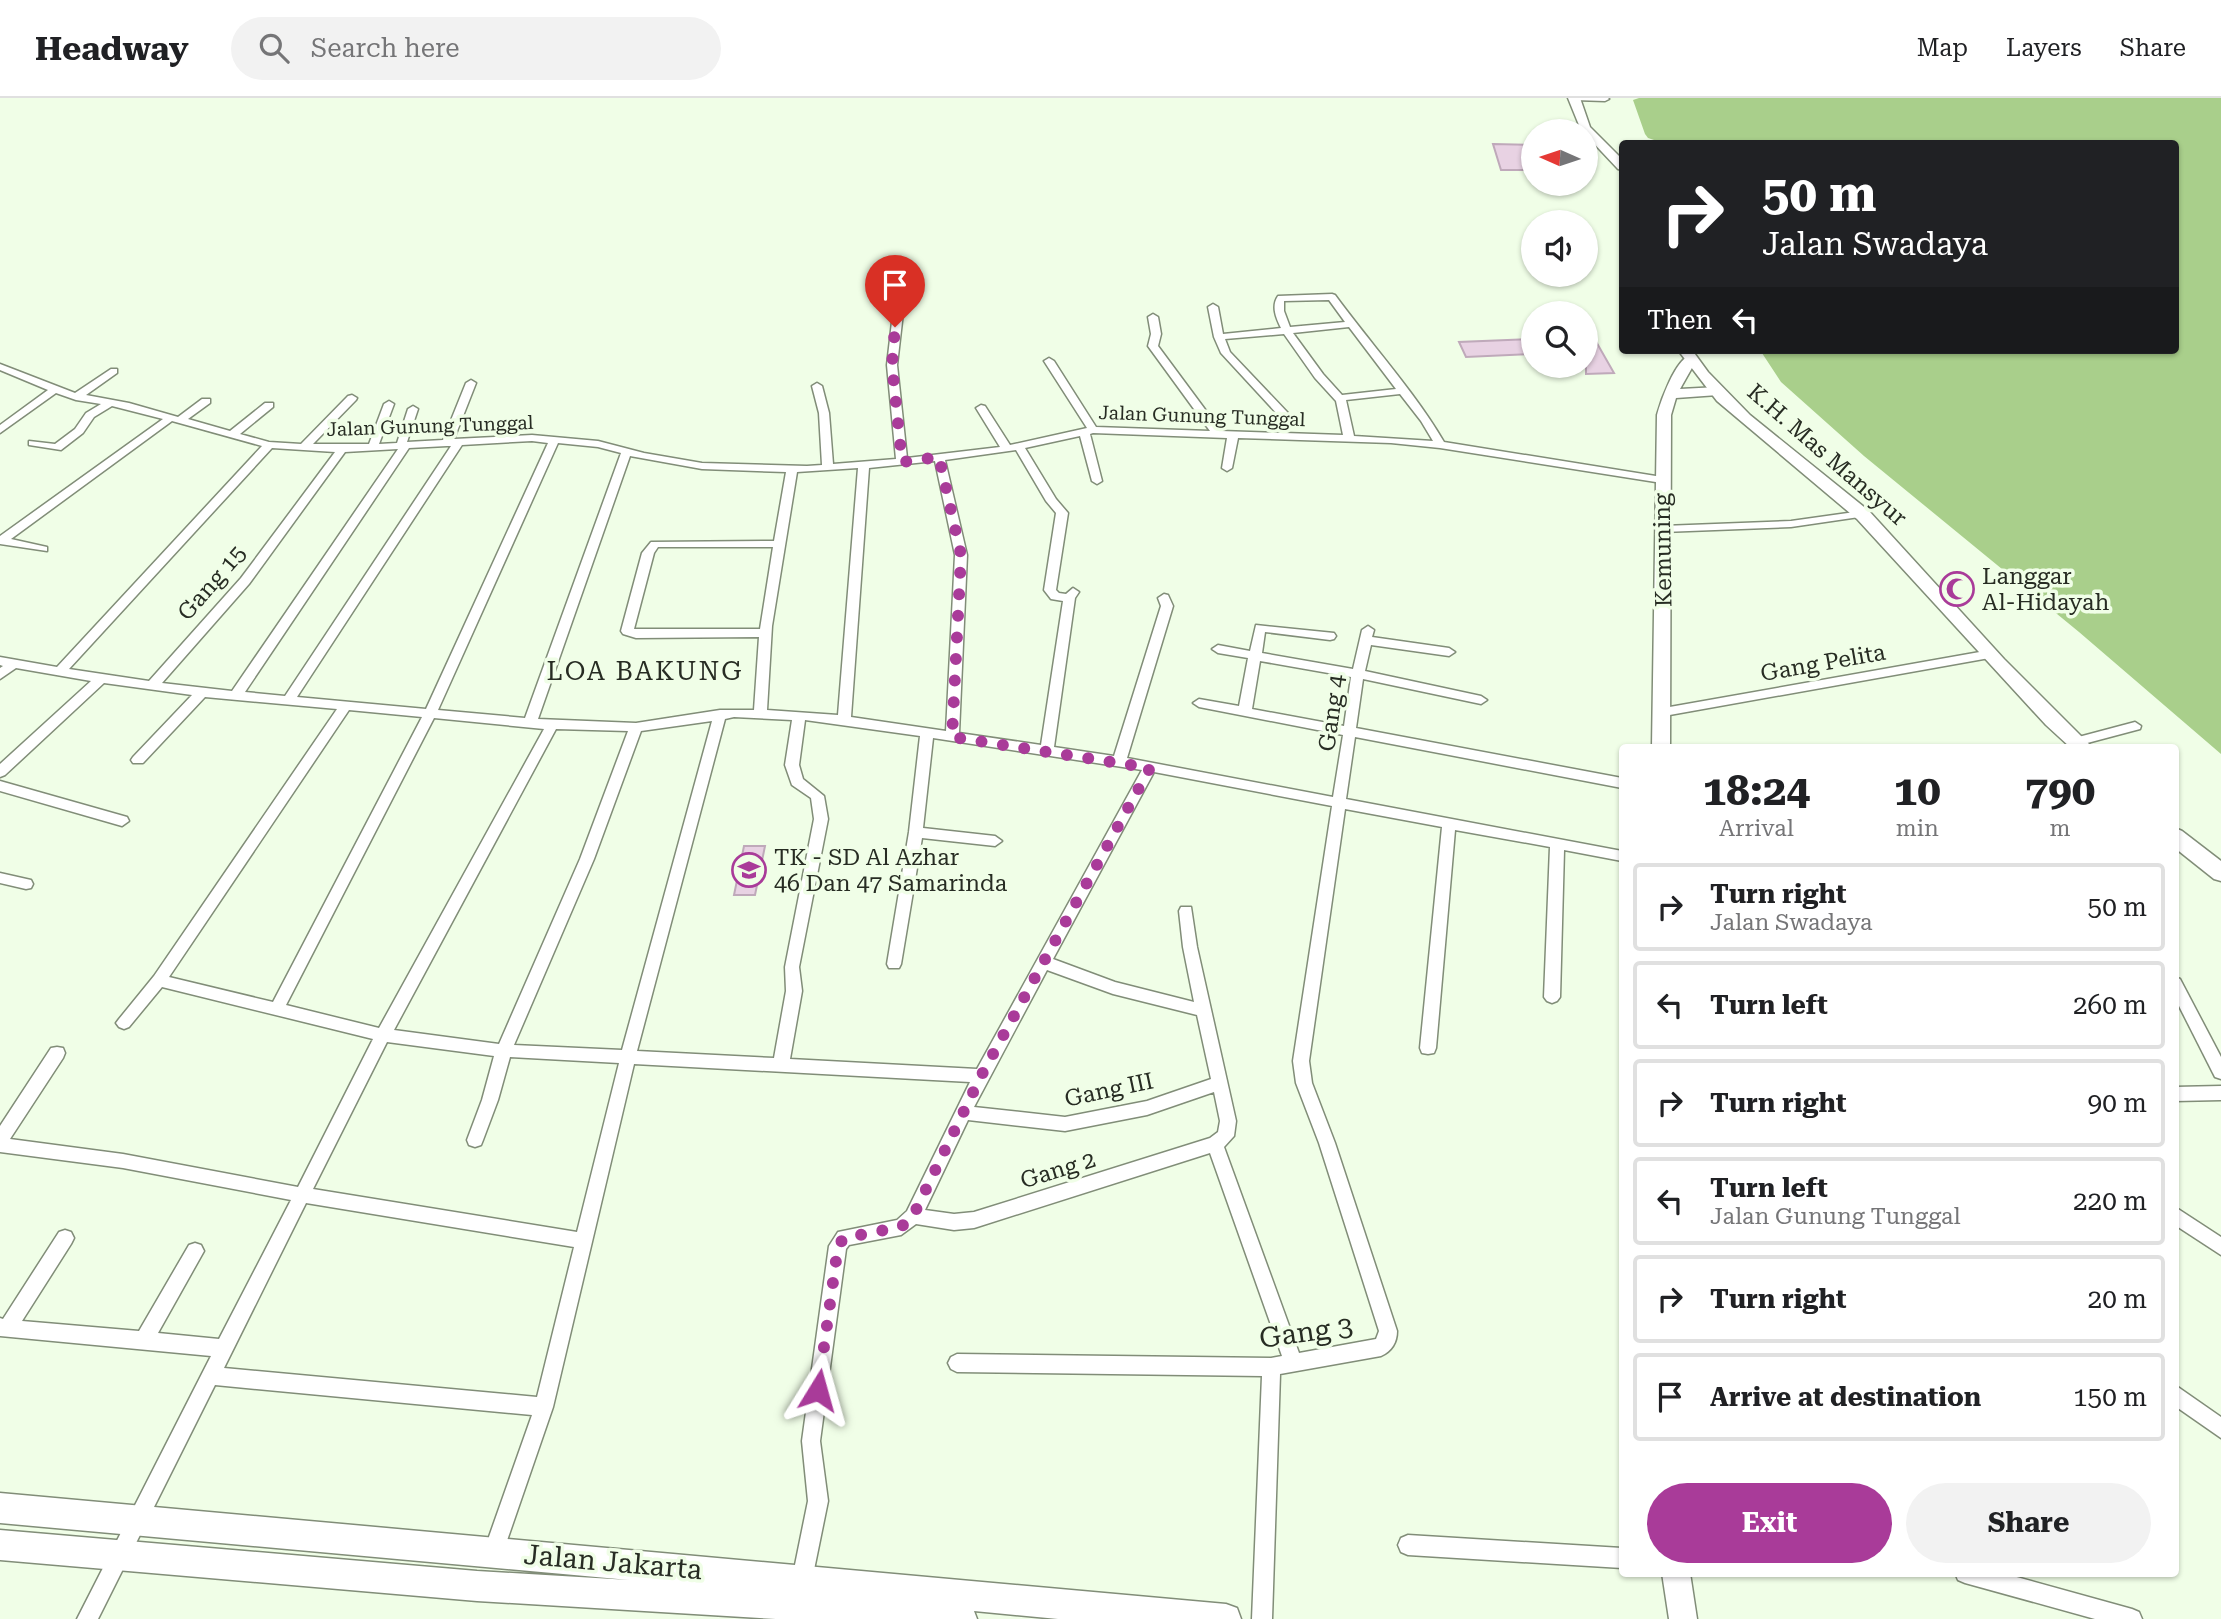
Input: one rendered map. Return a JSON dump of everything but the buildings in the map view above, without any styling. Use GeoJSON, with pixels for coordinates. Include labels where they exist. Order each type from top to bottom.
{"type":"FeatureCollection","features":[{"type":"Feature","properties":{"kind":"main road"},"geometry":{"type":"LineString","coordinates":[[1574,98],[1585,128],[1619,163]]}},
{"type":"Feature","properties":{"kind":"main road","name":"K.H. Mas Mansyur"},"geometry":{"type":"LineString","coordinates":[[1688,355],[1730,406],[1762,434],[1823,479],[1862,514],[1990,654],[2078,744]]}},
{"type":"Feature","properties":{"kind":"main road"},"geometry":{"type":"LineString","coordinates":[[2179,839],[2221,873]]}},
{"type":"Feature","properties":{"kind":"main road","name":"Jalan Jakarta"},"geometry":{"type":"LineString","coordinates":[[0,1508],[494,1551],[798,1601],[962,1619]]}},
{"type":"Feature","properties":{"kind":"main road","name":"Jalan Jakarta"},"geometry":{"type":"LineString","coordinates":[[0,1545],[477,1586],[1226,1619]]}},
{"type":"Feature","properties":{"kind":"street"},"geometry":{"type":"LineString","coordinates":[[1574,98],[1605,99]]}},
{"type":"Feature","properties":{"kind":"street"},"geometry":{"type":"LineString","coordinates":[[1349,438],[1346,414],[1339,398],[1320,377],[1287,331],[1280,313],[1281,298],[1329,295],[1434,431],[1440,444]]}},
{"type":"Feature","properties":{"kind":"street"},"geometry":{"type":"LineString","coordinates":[[1213,307],[1219,337],[1226,353],[1284,415]]}},
{"type":"Feature","properties":{"kind":"street"},"geometry":{"type":"LineString","coordinates":[[898,313],[892,365],[902,462]]}},
{"type":"Feature","properties":{"kind":"street"},"geometry":{"type":"LineString","coordinates":[[1153,317],[1156,334],[1153,346],[1218,434]]}},
{"type":"Feature","properties":{"kind":"street"},"geometry":{"type":"LineString","coordinates":[[1219,337],[1352,324]]}},
{"type":"Feature","properties":{"kind":"street","name":"Kemuning"},"geometry":{"type":"LineString","coordinates":[[1661,744],[1664,712],[1664,415],[1670,394],[1688,355]]}},
{"type":"Feature","properties":{"kind":"street"},"geometry":{"type":"LineString","coordinates":[[1049,361],[1089,431],[1097,481]]}},
{"type":"Feature","properties":{"kind":"street","name":"Jalan Gunung Tunggal"},"geometry":{"type":"LineString","coordinates":[[2,369],[76,397],[109,403],[269,445],[342,449],[521,438],[598,444],[677,463],[702,466],[792,469],[902,462],[1013,447],[1089,431],[1233,434],[1440,444],[1662,480]]}},
{"type":"Feature","properties":{"kind":"street"},"geometry":{"type":"LineString","coordinates":[[76,397],[114,372]]}},
{"type":"Feature","properties":{"kind":"street"},"geometry":{"type":"LineString","coordinates":[[289,700],[453,442],[471,383]]}},
{"type":"Feature","properties":{"kind":"street"},"geometry":{"type":"LineString","coordinates":[[817,386],[824,413],[828,468]]}},
{"type":"Feature","properties":{"kind":"street"},"geometry":{"type":"LineString","coordinates":[[0,430],[55,389]]}},
{"type":"Feature","properties":{"kind":"street"},"geometry":{"type":"LineString","coordinates":[[1339,398],[1402,391]]}},
{"type":"Feature","properties":{"kind":"street"},"geometry":{"type":"LineString","coordinates":[[1670,394],[1718,391]]}},
{"type":"Feature","properties":{"kind":"street"},"geometry":{"type":"LineString","coordinates":[[304,447],[352,398]]}},
{"type":"Feature","properties":{"kind":"street"},"geometry":{"type":"LineString","coordinates":[[0,540],[174,420],[206,401]]}},
{"type":"Feature","properties":{"kind":"street"},"geometry":{"type":"LineString","coordinates":[[33,443],[57,447],[75,435],[90,415],[109,403]]}},
{"type":"Feature","properties":{"kind":"street"},"geometry":{"type":"LineString","coordinates":[[373,447],[389,404]]}},
{"type":"Feature","properties":{"kind":"street"},"geometry":{"type":"LineString","coordinates":[[232,435],[269,405]]}},
{"type":"Feature","properties":{"kind":"street"},"geometry":{"type":"LineString","coordinates":[[981,408],[1062,513],[1050,590],[1055,596],[1072,594],[1047,750]]}},
{"type":"Feature","properties":{"kind":"street"},"geometry":{"type":"LineString","coordinates":[[236,695],[403,445],[413,409]]}},
{"type":"Feature","properties":{"kind":"street"},"geometry":{"type":"LineString","coordinates":[[1227,468],[1233,434]]}},
{"type":"Feature","properties":{"kind":"street"},"geometry":{"type":"LineString","coordinates":[[278,1008],[430,714],[554,440]]}},
{"type":"Feature","properties":{"kind":"street"},"geometry":{"type":"LineString","coordinates":[[59,671],[269,445]]}},
{"type":"Feature","properties":{"kind":"street","name":"Gang 15"},"geometry":{"type":"LineString","coordinates":[[153,685],[245,581],[342,449]]}},
{"type":"Feature","properties":{"kind":"street"},"geometry":{"type":"LineString","coordinates":[[530,723],[627,450]]}},
{"type":"Feature","properties":{"kind":"street"},"geometry":{"type":"LineString","coordinates":[[939,457],[961,555],[952,737]]}},
{"type":"Feature","properties":{"kind":"street"},"geometry":{"type":"LineString","coordinates":[[844,720],[864,466]]}},
{"type":"Feature","properties":{"kind":"street"},"geometry":{"type":"LineString","coordinates":[[760,713],[765,633],[792,469]]}},
{"type":"Feature","properties":{"kind":"street"},"geometry":{"type":"LineString","coordinates":[[1663,529],[1791,524],[1862,514]]}},
{"type":"Feature","properties":{"kind":"street"},"geometry":{"type":"LineString","coordinates":[[0,540],[43,550]]}},
{"type":"Feature","properties":{"kind":"street"},"geometry":{"type":"LineString","coordinates":[[765,633],[636,634],[627,631],[648,553],[655,544],[780,544]]}},
{"type":"Feature","properties":{"kind":"street"},"geometry":{"type":"LineString","coordinates":[[1119,761],[1167,606],[1164,598]]}},
{"type":"Feature","properties":{"kind":"street"},"geometry":{"type":"LineString","coordinates":[[1245,711],[1253,654],[1262,627],[1330,636]]}},
{"type":"Feature","properties":{"kind":"street","name":"Gang 4"},"geometry":{"type":"LineString","coordinates":[[1304,1083],[1301,1060],[1358,674],[1367,635],[1449,652]]}},
{"type":"Feature","properties":{"kind":"street"},"geometry":{"type":"LineString","coordinates":[[1218,649],[1358,674],[1480,700]]}},
{"type":"Feature","properties":{"kind":"street","name":"Gang Pelita"},"geometry":{"type":"LineString","coordinates":[[1664,712],[1990,654]]}},
{"type":"Feature","properties":{"kind":"street"},"geometry":{"type":"LineString","coordinates":[[0,661],[101,679],[202,692],[552,725],[636,727],[720,714],[760,713],[844,720],[1119,761],[1619,855]]}},
{"type":"Feature","properties":{"kind":"street"},"geometry":{"type":"LineString","coordinates":[[0,675],[14,663]]}},
{"type":"Feature","properties":{"kind":"street"},"geometry":{"type":"LineString","coordinates":[[0,772],[101,679]]}},
{"type":"Feature","properties":{"kind":"street"},"geometry":{"type":"LineString","coordinates":[[138,760],[202,692]]}},
{"type":"Feature","properties":{"kind":"street"},"geometry":{"type":"LineString","coordinates":[[1199,703],[1619,782]]}},
{"type":"Feature","properties":{"kind":"street"},"geometry":{"type":"LineString","coordinates":[[124,1023],[159,980],[345,707]]}},
{"type":"Feature","properties":{"kind":"street"},"geometry":{"type":"LineString","coordinates":[[494,1551],[544,1407],[628,1057],[720,714]]}},
{"type":"Feature","properties":{"kind":"street"},"geometry":{"type":"LineString","coordinates":[[781,1065],[794,991],[792,967],[821,819],[817,796],[797,782],[792,765],[799,715]]}},
{"type":"Feature","properties":{"kind":"street"},"geometry":{"type":"LineString","coordinates":[[88,1619],[135,1520],[383,1035],[552,725]]}},
{"type":"Feature","properties":{"kind":"street"},"geometry":{"type":"LineString","coordinates":[[2082,744],[2135,726]]}},
{"type":"Feature","properties":{"kind":"street"},"geometry":{"type":"LineString","coordinates":[[475,1140],[504,1050],[587,859],[636,727]]}},
{"type":"Feature","properties":{"kind":"street"},"geometry":{"type":"LineString","coordinates":[[894,964],[916,832],[927,732]]}},
{"type":"Feature","properties":{"kind":"street"},"geometry":{"type":"LineString","coordinates":[[798,1601],[818,1501],[811,1441],[838,1246],[844,1238],[901,1227],[913,1216],[981,1076],[1150,768]]}},
{"type":"Feature","properties":{"kind":"street"},"geometry":{"type":"LineString","coordinates":[[0,786],[122,821]]}},
{"type":"Feature","properties":{"kind":"street"},"geometry":{"type":"LineString","coordinates":[[1428,1048],[1449,824]]}},
{"type":"Feature","properties":{"kind":"street"},"geometry":{"type":"LineString","coordinates":[[916,832],[995,841]]}},
{"type":"Feature","properties":{"kind":"street"},"geometry":{"type":"LineString","coordinates":[[1552,997],[1557,845]]}},
{"type":"Feature","properties":{"kind":"street"},"geometry":{"type":"LineString","coordinates":[[0,878],[26,884]]}},
{"type":"Feature","properties":{"kind":"street"},"geometry":{"type":"LineString","coordinates":[[1186,911],[1228,1130],[1223,1140],[1215,1144],[1294,1363]]}},
{"type":"Feature","properties":{"kind":"street"},"geometry":{"type":"LineString","coordinates":[[1043,962],[1113,988],[1203,1010]]}},
{"type":"Feature","properties":{"kind":"street"},"geometry":{"type":"LineString","coordinates":[[159,980],[383,1035],[504,1050],[981,1076]]}},
{"type":"Feature","properties":{"kind":"street"},"geometry":{"type":"LineString","coordinates":[[2179,991],[2221,1072]]}},
{"type":"Feature","properties":{"kind":"street"},"geometry":{"type":"LineString","coordinates":[[57,1053],[0,1142],[584,1241]]}},
{"type":"Feature","properties":{"kind":"street","name":"Gang III"},"geometry":{"type":"LineString","coordinates":[[964,1113],[1065,1124],[1147,1108],[1219,1083]]}},
{"type":"Feature","properties":{"kind":"street","name":"Gang 3"},"geometry":{"type":"LineString","coordinates":[[957,1363],[1271,1367],[1381,1347],[1388,1338],[1388,1331],[1331,1156],[1304,1083]]}},
{"type":"Feature","properties":{"kind":"street"},"geometry":{"type":"LineString","coordinates":[[2179,1094],[2215,1093]]}},
{"type":"Feature","properties":{"kind":"street","name":"Gang 2"},"geometry":{"type":"LineString","coordinates":[[913,1216],[954,1222],[974,1220],[1215,1144]]}},
{"type":"Feature","properties":{"kind":"street"},"geometry":{"type":"LineString","coordinates":[[2179,1218],[2221,1247]]}},
{"type":"Feature","properties":{"kind":"street"},"geometry":{"type":"LineString","coordinates":[[65,1238],[4,1327],[222,1348]]}},
{"type":"Feature","properties":{"kind":"street"},"geometry":{"type":"LineString","coordinates":[[144,1340],[195,1251]]}},
{"type":"Feature","properties":{"kind":"street"},"geometry":{"type":"LineString","coordinates":[[1262,1619],[1271,1367]]}},
{"type":"Feature","properties":{"kind":"street"},"geometry":{"type":"LineString","coordinates":[[209,1376],[544,1407]]}},
{"type":"Feature","properties":{"kind":"street"},"geometry":{"type":"LineString","coordinates":[[2179,1397],[2221,1429]]}},
{"type":"Feature","properties":{"kind":"street"},"geometry":{"type":"LineString","coordinates":[[1408,1545],[1619,1558]]}},
{"type":"Feature","properties":{"kind":"street"},"geometry":{"type":"LineString","coordinates":[[1677,1577],[1683,1619]]}},
{"type":"Feature","properties":{"kind":"street"},"geometry":{"type":"LineString","coordinates":[[1989,1577],[2132,1619]]}},
{"type":"Feature","properties":{"kind":"shaded area"},"geometry":{"type":"Polygon","coordinates":[[[2221,98],[2221,754],[2079,632],[1864,456],[1781,382],[1763,354],[2179,354],[2179,140],[1654,140],[1645,134],[1633,100],[2221,98]]]}},
{"type":"Feature","properties":{"kind":"place","name":"Langgar Al-Hidayah"},"geometry":{"type":"Point","coordinates":[1957,589]}},
{"type":"Feature","properties":{"kind":"place","name":"TK - SD Al Azhar 46 Dan 47 Samarinda"},"geometry":{"type":"Point","coordinates":[749,870]}},
{"type":"Feature","properties":{"kind":"district","name":"LOA BAKUNG"},"geometry":{"type":"Point","coordinates":[645,671]}},
{"type":"Feature","properties":{"kind":"route"},"geometry":{"type":"LineString","coordinates":[[818,1390],[840,1241],[901,1227],[913,1216],[981,1076],[1150,768],[1119,761],[952,737],[960,544],[939,457],[902,462],[892,365],[895,327]]}}]}
